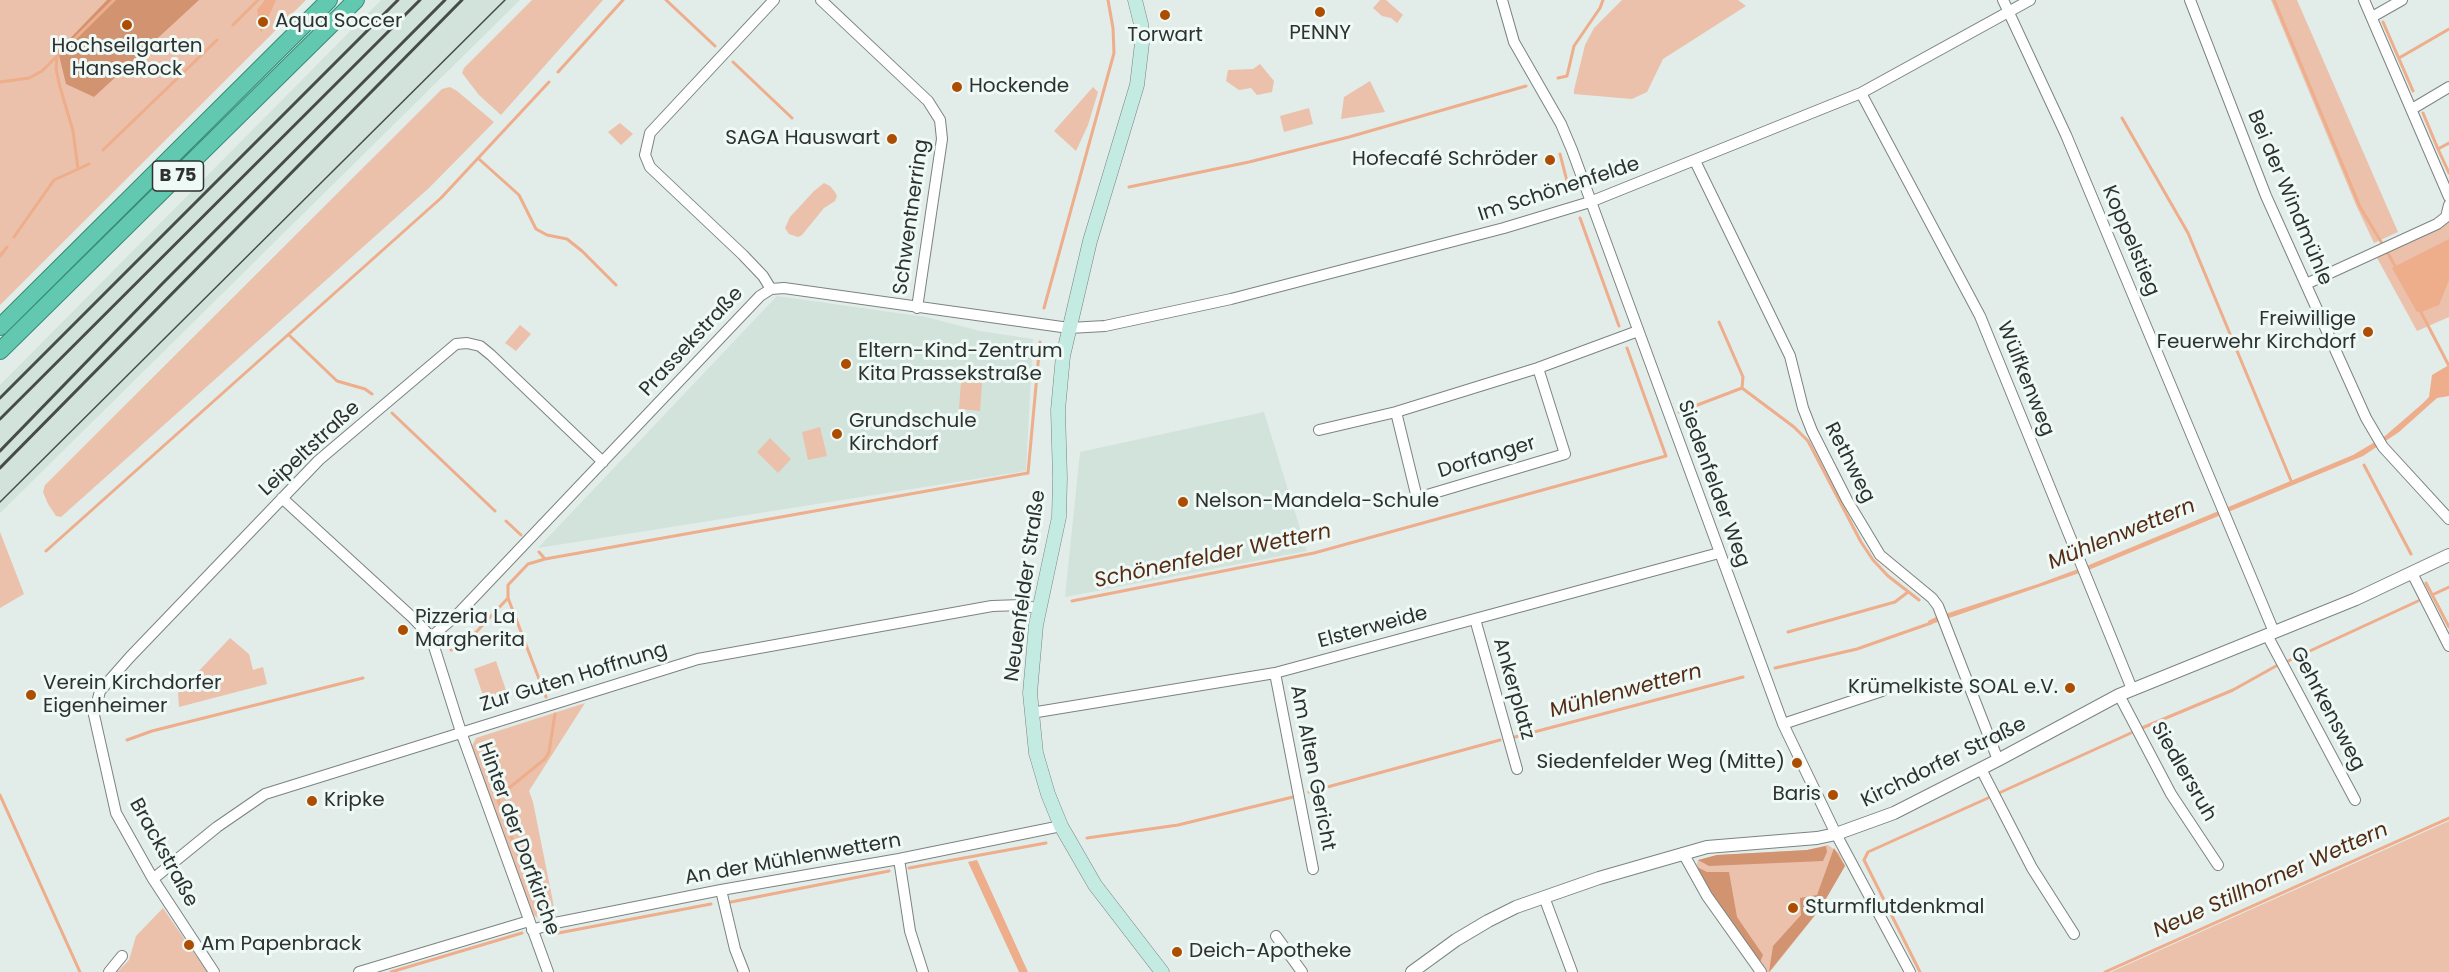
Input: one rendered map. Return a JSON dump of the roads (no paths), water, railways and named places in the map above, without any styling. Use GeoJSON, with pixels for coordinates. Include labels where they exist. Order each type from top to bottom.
{"type":"FeatureCollection","features":[{"type":"Feature","properties":{"kind":"highway","name":"B 75"},"geometry":{"type":"LineString","coordinates":[[0,327],[329,0]]}},
{"type":"Feature","properties":{"kind":"highway","name":"B 75"},"geometry":{"type":"LineString","coordinates":[[0,351],[356,0]]}},
{"type":"Feature","properties":{"kind":"main road","name":"Neuenfelder Straße"},"geometry":{"type":"LineString","coordinates":[[1135,0],[1142,43],[1137,85],[1090,241],[1069,328],[1059,384],[1059,517],[1040,609],[1032,667],[1031,713],[1040,767],[1061,826],[1095,885],[1162,972]]}},
{"type":"Feature","properties":{"kind":"street"},"geometry":{"type":"LineString","coordinates":[[771,289],[763,276],[743,255],[650,167],[645,155],[650,133],[774,0]]}},
{"type":"Feature","properties":{"kind":"street","name":"Schwentnerring"},"geometry":{"type":"LineString","coordinates":[[821,0],[936,111],[940,120],[942,139],[917,308]]}},
{"type":"Feature","properties":{"kind":"street","name":"Siedenfelder Weg"},"geometry":{"type":"LineString","coordinates":[[1502,0],[1514,42],[1561,123],[1783,724],[1836,834],[1910,972]]}},
{"type":"Feature","properties":{"kind":"street","name":"Koppelstieg"},"geometry":{"type":"LineString","coordinates":[[2003,0],[2066,135],[2223,511],[2270,634]]}},
{"type":"Feature","properties":{"kind":"street","name":"Im Schönenfelde"},"geometry":{"type":"LineString","coordinates":[[1069,328],[1105,326],[1231,299],[1466,238],[1590,202],[1861,93],[2030,0]]}},
{"type":"Feature","properties":{"kind":"street","name":"Bei der Windmühle"},"geometry":{"type":"LineString","coordinates":[[2190,0],[2266,196],[2380,443],[2449,519]]}},
{"type":"Feature","properties":{"kind":"street"},"geometry":{"type":"LineString","coordinates":[[2364,0],[2449,197]]}},
{"type":"Feature","properties":{"kind":"street"},"geometry":{"type":"LineString","coordinates":[[2372,17],[2402,0]]}},
{"type":"Feature","properties":{"kind":"street"},"geometry":{"type":"LineString","coordinates":[[2412,109],[2449,87]]}},
{"type":"Feature","properties":{"kind":"street","name":"Wülfkenweg"},"geometry":{"type":"LineString","coordinates":[[1861,93],[1980,316],[2132,689]]}},
{"type":"Feature","properties":{"kind":"street","name":"Rethweg"},"geometry":{"type":"LineString","coordinates":[[1695,161],[1790,356],[1803,408],[1812,431],[1863,530],[1880,555],[1932,598],[1943,617],[1998,760]]}},
{"type":"Feature","properties":{"kind":"street"},"geometry":{"type":"LineString","coordinates":[[2306,284],[2437,224],[2446,217],[2449,205]]}},
{"type":"Feature","properties":{"kind":"street","name":"Prassekstraße"},"geometry":{"type":"LineString","coordinates":[[431,637],[458,615],[760,296],[771,289],[784,288],[1069,328]]}},
{"type":"Feature","properties":{"kind":"street"},"geometry":{"type":"LineString","coordinates":[[1319,430],[1396,412],[1538,368],[1638,331]]}},
{"type":"Feature","properties":{"kind":"street","name":"Leipeltstraße"},"geometry":{"type":"LineString","coordinates":[[99,742],[94,715],[100,691],[327,453],[456,344],[467,343],[480,346],[603,462]]}},
{"type":"Feature","properties":{"kind":"street","name":"Dorfanger"},"geometry":{"type":"LineString","coordinates":[[1396,412],[1417,498],[1565,454],[1538,368]]}},
{"type":"Feature","properties":{"kind":"street","name":"Hinter der Dorfkirche"},"geometry":{"type":"LineString","coordinates":[[282,498],[431,637],[460,732],[548,972]]}},
{"type":"Feature","properties":{"kind":"street","name":"Elsterweide"},"geometry":{"type":"LineString","coordinates":[[1031,713],[1275,673],[1719,553]]}},
{"type":"Feature","properties":{"kind":"street","name":"Kirchdorfer Straße"},"geometry":{"type":"LineString","coordinates":[[1412,972],[1456,940],[1488,921],[1544,897],[1683,853],[1724,844],[1836,834],[1908,807],[2119,695],[2270,634],[2449,555]]}},
{"type":"Feature","properties":{"kind":"street"},"geometry":{"type":"LineString","coordinates":[[2412,573],[2449,646]]}},
{"type":"Feature","properties":{"kind":"street","name":"Zur Guten Hoffnung"},"geometry":{"type":"LineString","coordinates":[[153,879],[217,826],[265,794],[698,659],[992,606],[1022,605],[1040,609]]}},
{"type":"Feature","properties":{"kind":"street","name":"Ankerplatz"},"geometry":{"type":"LineString","coordinates":[[1474,619],[1517,770]]}},
{"type":"Feature","properties":{"kind":"street","name":"Gehrkensweg"},"geometry":{"type":"LineString","coordinates":[[2270,634],[2355,800]]}},
{"type":"Feature","properties":{"kind":"street","name":"Am Alten Gericht"},"geometry":{"type":"LineString","coordinates":[[1275,673],[1314,869]]}},
{"type":"Feature","properties":{"kind":"street"},"geometry":{"type":"LineString","coordinates":[[1783,724],[1882,691]]}},
{"type":"Feature","properties":{"kind":"street","name":"Siedlersruh"},"geometry":{"type":"LineString","coordinates":[[2119,695],[2171,794],[2217,865]]}},
{"type":"Feature","properties":{"kind":"street","name":"Brackstraße"},"geometry":{"type":"LineString","coordinates":[[99,742],[116,813],[153,879],[214,972]]}},
{"type":"Feature","properties":{"kind":"street"},"geometry":{"type":"LineString","coordinates":[[1981,769],[2032,868],[2074,934]]}},
{"type":"Feature","properties":{"kind":"street","name":"An der Mühlenwettern"},"geometry":{"type":"LineString","coordinates":[[359,972],[530,926],[899,859],[1061,826]]}},
{"type":"Feature","properties":{"kind":"street"},"geometry":{"type":"LineString","coordinates":[[1683,853],[1707,896],[1761,972]]}},
{"type":"Feature","properties":{"kind":"street"},"geometry":{"type":"LineString","coordinates":[[899,859],[910,930],[923,972]]}},
{"type":"Feature","properties":{"kind":"street"},"geometry":{"type":"LineString","coordinates":[[721,890],[735,949],[744,972]]}},
{"type":"Feature","properties":{"kind":"street"},"geometry":{"type":"LineString","coordinates":[[1544,897],[1572,972]]}},
{"type":"Feature","properties":{"kind":"street"},"geometry":{"type":"LineString","coordinates":[[1276,936],[1302,972]]}},
{"type":"Feature","properties":{"kind":"street"},"geometry":{"type":"LineString","coordinates":[[109,972],[122,956]]}},
{"type":"Feature","properties":{"kind":"waterway"},"geometry":{"type":"LineString","coordinates":[[0,82],[29,78],[42,71],[114,0]]}},
{"type":"Feature","properties":{"kind":"waterway"},"geometry":{"type":"LineString","coordinates":[[233,25],[258,0]]}},
{"type":"Feature","properties":{"kind":"waterway"},"geometry":{"type":"LineString","coordinates":[[558,72],[623,0]]}},
{"type":"Feature","properties":{"kind":"waterway"},"geometry":{"type":"LineString","coordinates":[[666,0],[715,46]]}},
{"type":"Feature","properties":{"kind":"waterway"},"geometry":{"type":"LineString","coordinates":[[1044,308],[1114,53],[1113,28],[1108,0]]}},
{"type":"Feature","properties":{"kind":"waterway","name":"Schönenfelder Wettern"},"geometry":{"type":"LineString","coordinates":[[1558,78],[1567,76],[1574,46],[1603,0]]}},
{"type":"Feature","properties":{"kind":"waterway"},"geometry":{"type":"LineString","coordinates":[[2274,0],[2360,207],[2383,245]]}},
{"type":"Feature","properties":{"kind":"waterway"},"geometry":{"type":"LineString","coordinates":[[2383,22],[2413,91]]}},
{"type":"Feature","properties":{"kind":"waterway"},"geometry":{"type":"LineString","coordinates":[[2399,58],[2449,29]]}},
{"type":"Feature","properties":{"kind":"waterway"},"geometry":{"type":"LineString","coordinates":[[103,150],[217,40]]}},
{"type":"Feature","properties":{"kind":"waterway"},"geometry":{"type":"LineString","coordinates":[[57,59],[56,69],[73,131],[78,169]]}},
{"type":"Feature","properties":{"kind":"waterway"},"geometry":{"type":"LineString","coordinates":[[733,62],[792,118]]}},
{"type":"Feature","properties":{"kind":"waterway"},"geometry":{"type":"LineString","coordinates":[[46,551],[441,198],[549,82]]}},
{"type":"Feature","properties":{"kind":"waterway"},"geometry":{"type":"LineString","coordinates":[[1129,187],[1249,162],[1349,137],[1526,86]]}},
{"type":"Feature","properties":{"kind":"waterway"},"geometry":{"type":"LineString","coordinates":[[2423,113],[2438,149],[2449,143]]}},
{"type":"Feature","properties":{"kind":"waterway"},"geometry":{"type":"LineString","coordinates":[[2122,118],[2188,233],[2292,483]]}},
{"type":"Feature","properties":{"kind":"waterway"},"geometry":{"type":"LineString","coordinates":[[2438,149],[2449,173]]}},
{"type":"Feature","properties":{"kind":"waterway","name":"Schönenfelder Wettern"},"geometry":{"type":"LineString","coordinates":[[1560,154],[1568,185]]}},
{"type":"Feature","properties":{"kind":"waterway"},"geometry":{"type":"LineString","coordinates":[[479,159],[519,195],[536,229],[547,235],[567,239],[616,285]]}},
{"type":"Feature","properties":{"kind":"waterway"},"geometry":{"type":"LineString","coordinates":[[14,237],[54,180],[89,164]]}},
{"type":"Feature","properties":{"kind":"waterway","name":"Schönenfelder Wettern"},"geometry":{"type":"LineString","coordinates":[[1580,218],[1619,326]]}},
{"type":"Feature","properties":{"kind":"waterway"},"geometry":{"type":"LineString","coordinates":[[0,256],[7,247]]}},
{"type":"Feature","properties":{"kind":"waterway"},"geometry":{"type":"LineString","coordinates":[[2386,250],[2395,266]]}},
{"type":"Feature","properties":{"kind":"waterway"},"geometry":{"type":"LineString","coordinates":[[2421,312],[2449,366]]}},
{"type":"Feature","properties":{"kind":"waterway","name":"Schönenfelder Wettern"},"geometry":{"type":"LineString","coordinates":[[1719,322],[1743,377],[1742,388],[1794,427],[1808,441],[1861,542],[1873,560],[1888,576],[1919,600]]}},
{"type":"Feature","properties":{"kind":"waterway"},"geometry":{"type":"LineString","coordinates":[[290,336],[337,381],[365,389],[372,394]]}},
{"type":"Feature","properties":{"kind":"waterway"},"geometry":{"type":"LineString","coordinates":[[451,650],[465,644],[508,598],[508,585],[528,564],[545,559],[1028,473],[1040,342]]}},
{"type":"Feature","properties":{"kind":"waterway","name":"Schönenfelder Wettern"},"geometry":{"type":"LineString","coordinates":[[1072,601],[1314,553],[1666,456],[1627,348]]}},
{"type":"Feature","properties":{"kind":"waterway"},"geometry":{"type":"LineString","coordinates":[[1679,412],[1742,388]]}},
{"type":"Feature","properties":{"kind":"waterway"},"geometry":{"type":"LineString","coordinates":[[392,413],[495,511]]}},
{"type":"Feature","properties":{"kind":"waterway"},"geometry":{"type":"LineString","coordinates":[[2364,465],[2411,554]]}},
{"type":"Feature","properties":{"kind":"waterway"},"geometry":{"type":"LineString","coordinates":[[506,521],[521,535]]}},
{"type":"Feature","properties":{"kind":"waterway"},"geometry":{"type":"LineString","coordinates":[[539,552],[545,559]]}},
{"type":"Feature","properties":{"kind":"waterway"},"geometry":{"type":"LineString","coordinates":[[2426,583],[2449,627]]}},
{"type":"Feature","properties":{"kind":"waterway"},"geometry":{"type":"LineString","coordinates":[[2432,595],[2449,587]]}},
{"type":"Feature","properties":{"kind":"waterway"},"geometry":{"type":"LineString","coordinates":[[1788,632],[1895,602],[1908,592]]}},
{"type":"Feature","properties":{"kind":"waterway"},"geometry":{"type":"LineString","coordinates":[[508,598],[546,697]]}},
{"type":"Feature","properties":{"kind":"waterway"},"geometry":{"type":"LineString","coordinates":[[2286,662],[2418,601]]}},
{"type":"Feature","properties":{"kind":"waterway","name":"Mühlenwettern"},"geometry":{"type":"LineString","coordinates":[[1775,668],[1857,649],[1931,623]]}},
{"type":"Feature","properties":{"kind":"waterway"},"geometry":{"type":"LineString","coordinates":[[2142,728],[2233,690],[2276,666]]}},
{"type":"Feature","properties":{"kind":"waterway","name":"Mühlenwettern"},"geometry":{"type":"LineString","coordinates":[[1515,737],[1743,677]]}},
{"type":"Feature","properties":{"kind":"waterway"},"geometry":{"type":"LineString","coordinates":[[127,740],[152,731],[363,678]]}},
{"type":"Feature","properties":{"kind":"waterway"},"geometry":{"type":"LineString","coordinates":[[548,913],[516,850],[498,800],[504,792],[545,759],[549,752],[555,714]]}},
{"type":"Feature","properties":{"kind":"waterway"},"geometry":{"type":"LineString","coordinates":[[1999,793],[2131,733]]}},
{"type":"Feature","properties":{"kind":"waterway","name":"Mühlenwettern"},"geometry":{"type":"LineString","coordinates":[[1309,792],[1500,740]]}},
{"type":"Feature","properties":{"kind":"waterway"},"geometry":{"type":"LineString","coordinates":[[0,795],[80,972]]}},
{"type":"Feature","properties":{"kind":"waterway","name":"Mühlenwettern"},"geometry":{"type":"LineString","coordinates":[[1087,838],[1178,825],[1293,797]]}},
{"type":"Feature","properties":{"kind":"waterway"},"geometry":{"type":"LineString","coordinates":[[1920,972],[1864,860],[1868,852],[1988,798]]}},
{"type":"Feature","properties":{"kind":"waterway","name":"Neue Stillhorner Wettern"},"geometry":{"type":"LineString","coordinates":[[2105,972],[2449,818]]}},
{"type":"Feature","properties":{"kind":"waterway","name":"Mühlenwettern"},"geometry":{"type":"LineString","coordinates":[[909,868],[1046,843]]}},
{"type":"Feature","properties":{"kind":"waterway","name":"Mühlenwettern"},"geometry":{"type":"LineString","coordinates":[[731,902],[889,871]]}},
{"type":"Feature","properties":{"kind":"waterway","name":"Mühlenwettern"},"geometry":{"type":"LineString","coordinates":[[553,934],[711,904]]}},
{"type":"Feature","properties":{"kind":"waterway","name":"Mühlenwettern"},"geometry":{"type":"LineString","coordinates":[[391,972],[522,933]]}},
{"type":"Feature","properties":{"kind":"tram line"},"geometry":{"type":"LineString","coordinates":[[0,502],[505,0]]}},
{"type":"Feature","properties":{"kind":"railway"},"geometry":{"type":"LineString","coordinates":[[0,398],[398,0]]}},
{"type":"Feature","properties":{"kind":"railway"},"geometry":{"type":"LineString","coordinates":[[0,419],[420,0]]}},
{"type":"Feature","properties":{"kind":"railway"},"geometry":{"type":"LineString","coordinates":[[0,451],[161,285],[445,0]]}},
{"type":"Feature","properties":{"kind":"railway"},"geometry":{"type":"LineString","coordinates":[[0,468],[462,0]]}},
{"type":"Feature","properties":{"kind":"place","name":"PENNY"},"geometry":{"type":"Point","coordinates":[1320,12]}},
{"type":"Feature","properties":{"kind":"place","name":"Torwart"},"geometry":{"type":"Point","coordinates":[1165,15]}},
{"type":"Feature","properties":{"kind":"place","name":"Aqua Soccer"},"geometry":{"type":"Point","coordinates":[263,22]}},
{"type":"Feature","properties":{"kind":"place","name":"Hochseilgarten HanseRock"},"geometry":{"type":"Point","coordinates":[127,25]}},
{"type":"Feature","properties":{"kind":"place","name":"Hockende"},"geometry":{"type":"Point","coordinates":[957,87]}},
{"type":"Feature","properties":{"kind":"place","name":"SAGA Hauswart"},"geometry":{"type":"Point","coordinates":[892,139]}},
{"type":"Feature","properties":{"kind":"place","name":"Hofecafé Schröder"},"geometry":{"type":"Point","coordinates":[1550,160]}},
{"type":"Feature","properties":{"kind":"place","name":"Freiwillige Feuerwehr Kirchdorf"},"geometry":{"type":"Point","coordinates":[2368,332]}},
{"type":"Feature","properties":{"kind":"place","name":"Eltern-Kind-Zentrum Kita Prassekstraße"},"geometry":{"type":"Point","coordinates":[846,364]}},
{"type":"Feature","properties":{"kind":"place","name":"Grundschule Kirchdorf"},"geometry":{"type":"Point","coordinates":[837,434]}},
{"type":"Feature","properties":{"kind":"place","name":"Nelson-Mandela-Schule"},"geometry":{"type":"Point","coordinates":[1183,502]}},
{"type":"Feature","properties":{"kind":"place","name":"Pizzeria La Margherita"},"geometry":{"type":"Point","coordinates":[403,630]}},
{"type":"Feature","properties":{"kind":"place","name":"Krümelkiste SOAL e.V."},"geometry":{"type":"Point","coordinates":[2070,688]}},
{"type":"Feature","properties":{"kind":"place","name":"Verein Kirchdorfer Eigenheimer"},"geometry":{"type":"Point","coordinates":[31,695]}},
{"type":"Feature","properties":{"kind":"place","name":"Siedenfelder Weg (Mitte)"},"geometry":{"type":"Point","coordinates":[1797,763]}},
{"type":"Feature","properties":{"kind":"place","name":"Baris"},"geometry":{"type":"Point","coordinates":[1833,795]}},
{"type":"Feature","properties":{"kind":"place","name":"Kripke"},"geometry":{"type":"Point","coordinates":[312,801]}},
{"type":"Feature","properties":{"kind":"place","name":"Sturmflutdenkmal"},"geometry":{"type":"Point","coordinates":[1793,908]}},
{"type":"Feature","properties":{"kind":"place","name":"Am Papenbrack"},"geometry":{"type":"Point","coordinates":[189,945]}},
{"type":"Feature","properties":{"kind":"place","name":"Deich-Apotheke"},"geometry":{"type":"Point","coordinates":[1177,952]}}]}
